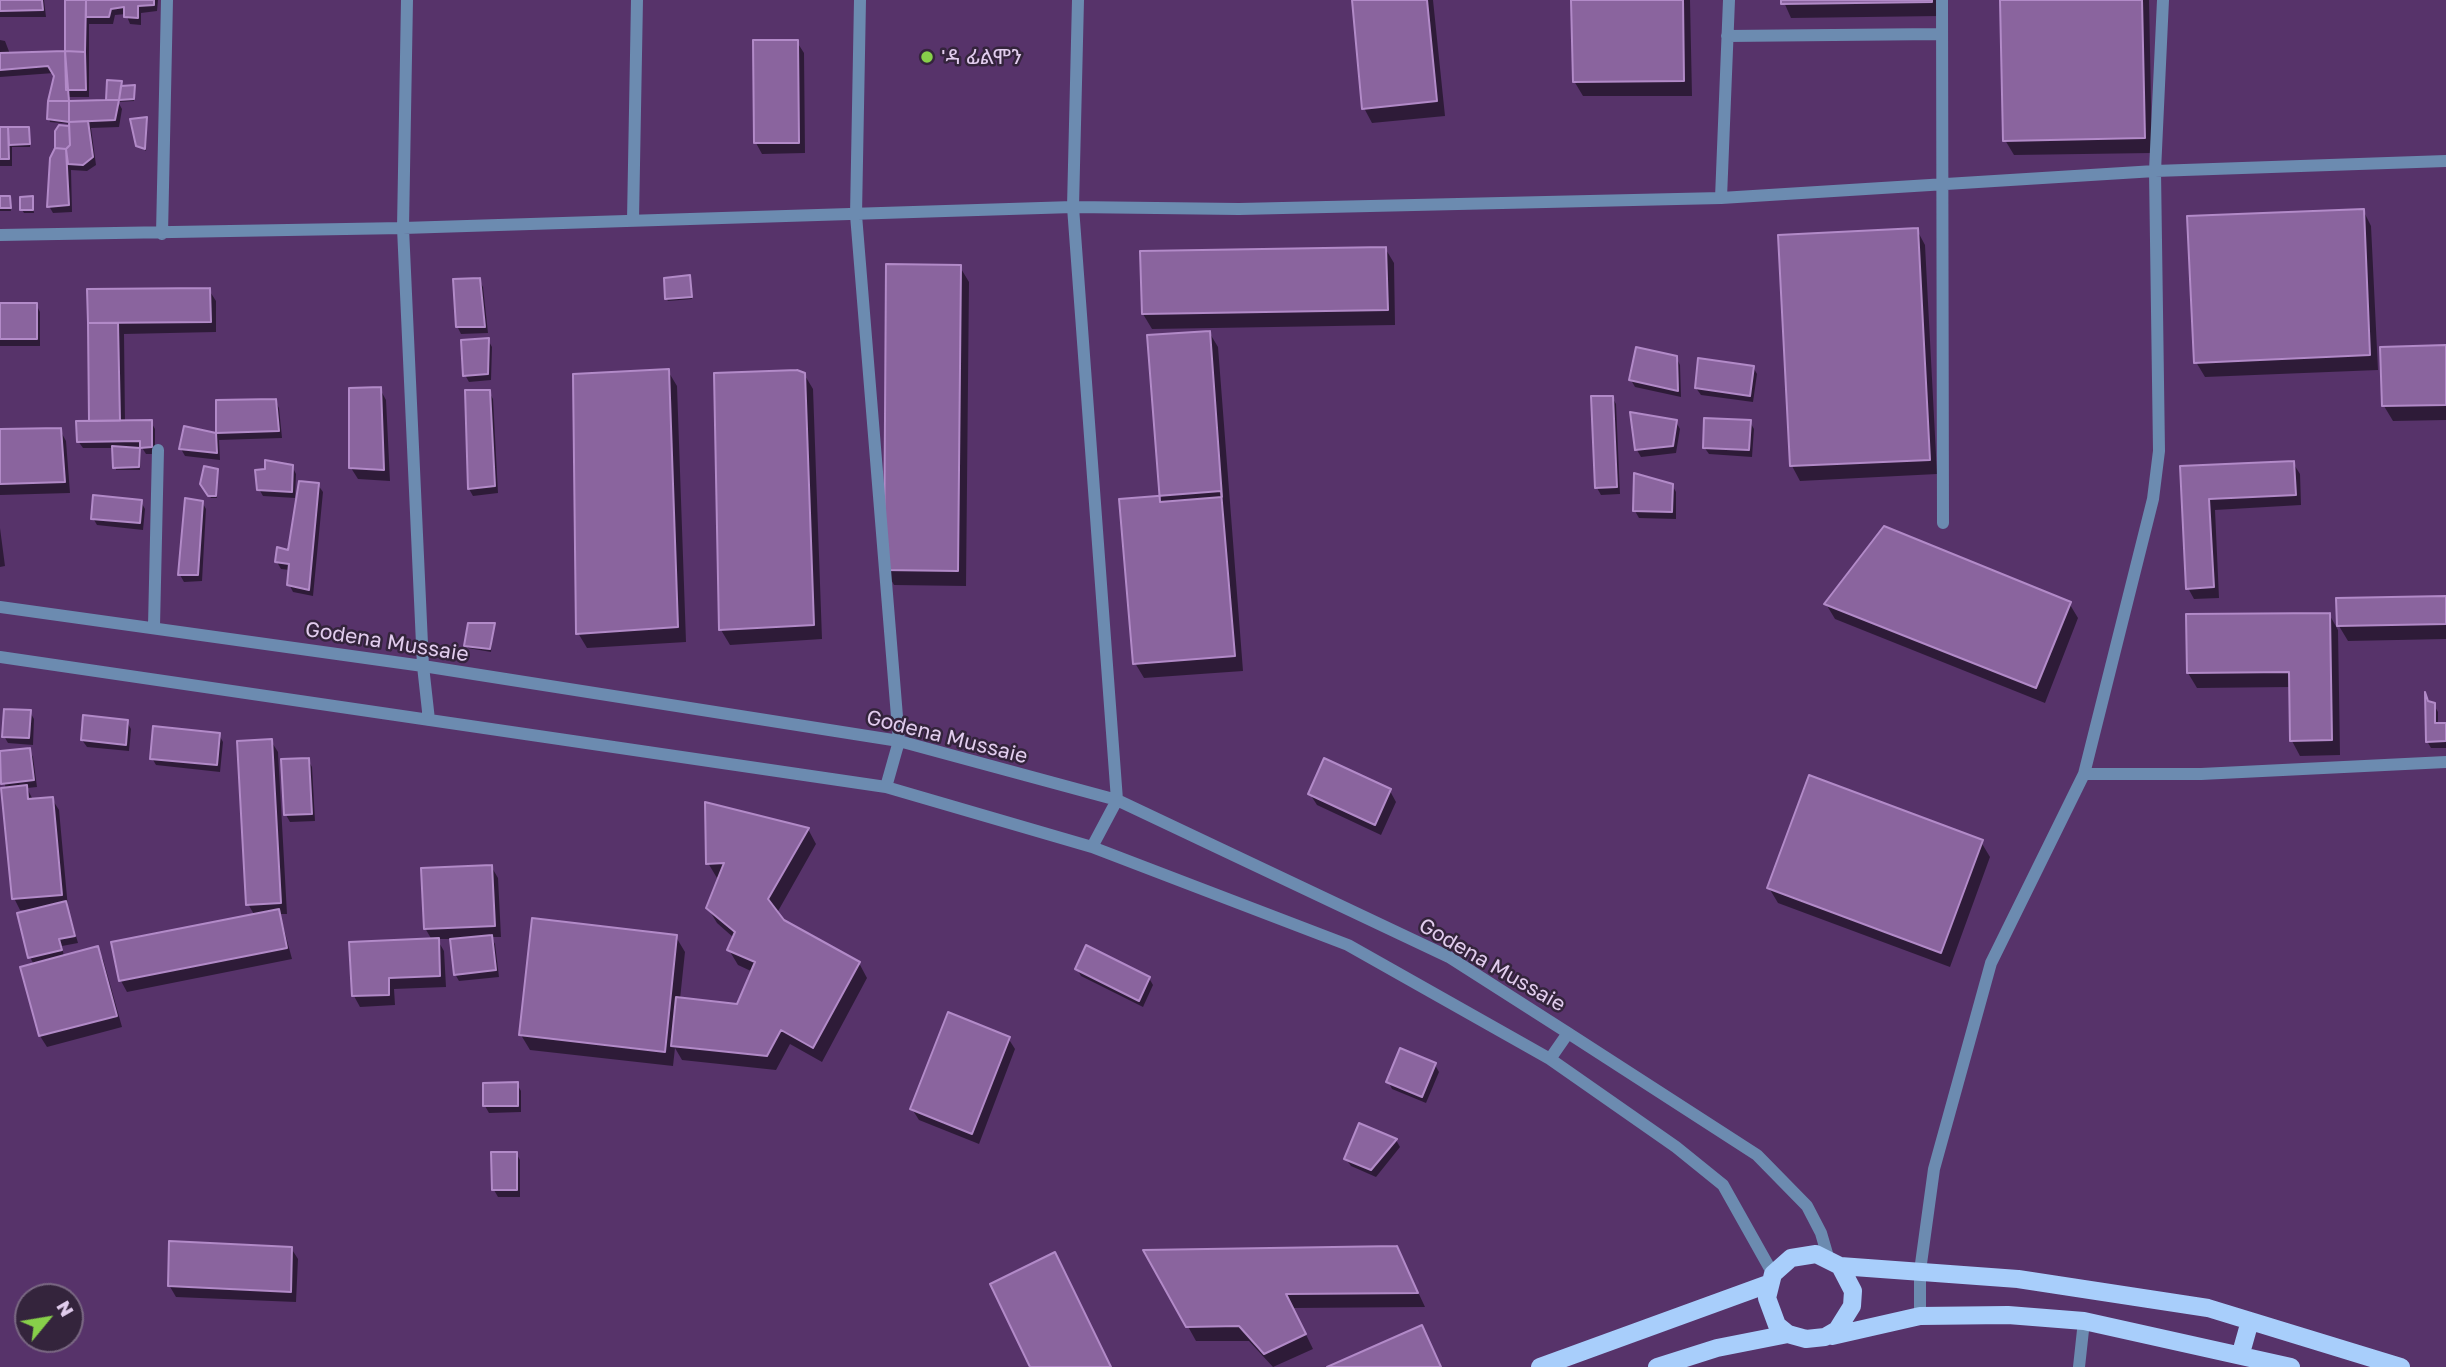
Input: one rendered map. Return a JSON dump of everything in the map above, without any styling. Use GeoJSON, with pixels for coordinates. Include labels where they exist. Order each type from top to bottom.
{"type":"FeatureCollection","features":[{"type":"Feature","properties":{"kind":"main road"},"geometry":{"type":"LineString","coordinates":[[1540,1367],[1770,1279],[1791,1258],[1803,1254],[1834,1262],[2101,1290],[2208,1308],[2401,1367]]}},
{"type":"Feature","properties":{"kind":"main road"},"geometry":{"type":"LineString","coordinates":[[1825,1337],[1837,1330],[1852,1306],[1848,1278],[1834,1262]]}},
{"type":"Feature","properties":{"kind":"main road"},"geometry":{"type":"LineString","coordinates":[[1770,1279],[1770,1312],[1788,1334]]}},
{"type":"Feature","properties":{"kind":"main road"},"geometry":{"type":"LineString","coordinates":[[1657,1367],[1717,1348],[1788,1334],[1806,1339],[1825,1337],[1920,1316],[2008,1315],[2084,1321],[2241,1353],[2291,1367]]}},
{"type":"Feature","properties":{"kind":"main road"},"geometry":{"type":"LineString","coordinates":[[2241,1353],[2250,1321]]}},
{"type":"Feature","properties":{"kind":"street"},"geometry":{"type":"LineString","coordinates":[[162,234],[167,0]]}},
{"type":"Feature","properties":{"kind":"street"},"geometry":{"type":"LineString","coordinates":[[407,0],[403,228],[423,666],[429,720]]}},
{"type":"Feature","properties":{"kind":"street"},"geometry":{"type":"LineString","coordinates":[[633,220],[637,0]]}},
{"type":"Feature","properties":{"kind":"street"},"geometry":{"type":"LineString","coordinates":[[860,0],[856,215],[899,741],[887,787]]}},
{"type":"Feature","properties":{"kind":"street"},"geometry":{"type":"LineString","coordinates":[[1078,0],[1073,207],[1117,800],[1092,847]]}},
{"type":"Feature","properties":{"kind":"street"},"geometry":{"type":"LineString","coordinates":[[1721,198],[1729,0]]}},
{"type":"Feature","properties":{"kind":"street"},"geometry":{"type":"LineString","coordinates":[[1942,0],[1943,523]]}},
{"type":"Feature","properties":{"kind":"street"},"geometry":{"type":"LineString","coordinates":[[1920,1316],[1920,1271],[1934,1169],[1991,963],[2084,774],[2153,499],[2159,451],[2155,171],[2163,0]]}},
{"type":"Feature","properties":{"kind":"street"},"geometry":{"type":"LineString","coordinates":[[1727,36],[1940,34]]}},
{"type":"Feature","properties":{"kind":"street"},"geometry":{"type":"LineString","coordinates":[[0,235],[403,228],[1073,207],[1239,209],[1721,198],[2155,171],[2446,161]]}},
{"type":"Feature","properties":{"kind":"street"},"geometry":{"type":"LineString","coordinates":[[154,626],[158,450]]}},
{"type":"Feature","properties":{"kind":"street","name":"Godena Mussaie"},"geometry":{"type":"LineString","coordinates":[[0,607],[154,626],[423,666],[899,741],[1117,800],[1449,957],[1568,1033],[1757,1155],[1807,1206],[1834,1262]]}},
{"type":"Feature","properties":{"kind":"street"},"geometry":{"type":"LineString","coordinates":[[0,657],[887,787],[1092,847],[1348,945],[1550,1059],[1676,1147],[1723,1185],[1770,1279]]}},
{"type":"Feature","properties":{"kind":"street"},"geometry":{"type":"LineString","coordinates":[[2084,774],[2202,774],[2446,762]]}},
{"type":"Feature","properties":{"kind":"street"},"geometry":{"type":"LineString","coordinates":[[1550,1059],[1568,1033]]}},
{"type":"Feature","properties":{"kind":"street"},"geometry":{"type":"LineString","coordinates":[[2079,1367],[2084,1321]]}},
{"type":"Feature","properties":{"kind":"building"},"geometry":{"type":"Polygon","coordinates":[[[0,0],[42,0],[43,10],[0,11],[0,0]]]}},
{"type":"Feature","properties":{"kind":"building"},"geometry":{"type":"Polygon","coordinates":[[[65,0],[86,0],[85,52],[65,51],[65,0]]]}},
{"type":"Feature","properties":{"kind":"building"},"geometry":{"type":"Polygon","coordinates":[[[86,0],[154,0],[154,5],[138,6],[138,18],[124,17],[124,7],[111,9],[109,17],[86,17],[86,0]]]}},
{"type":"Feature","properties":{"kind":"building"},"geometry":{"type":"Polygon","coordinates":[[[1352,0],[1427,0],[1437,101],[1362,109],[1352,0]]]}},
{"type":"Feature","properties":{"kind":"building"},"geometry":{"type":"Polygon","coordinates":[[[1571,0],[1683,0],[1684,81],[1573,82],[1571,0]]]}},
{"type":"Feature","properties":{"kind":"building"},"geometry":{"type":"Polygon","coordinates":[[[1781,0],[1932,0],[1932,2],[1781,4],[1781,0]]]}},
{"type":"Feature","properties":{"kind":"building"},"geometry":{"type":"Polygon","coordinates":[[[2000,0],[2142,0],[2145,138],[2003,141],[2000,0]]]}},
{"type":"Feature","properties":{"kind":"building"},"geometry":{"type":"Polygon","coordinates":[[[753,40],[798,40],[799,143],[754,143],[753,40]]]}},
{"type":"Feature","properties":{"kind":"building"},"geometry":{"type":"Polygon","coordinates":[[[65,51],[69,101],[48,101],[54,76],[48,66],[0,70],[0,53],[65,51]]]}},
{"type":"Feature","properties":{"kind":"building"},"geometry":{"type":"Polygon","coordinates":[[[65,51],[85,52],[86,90],[66,90],[65,51]]]}},
{"type":"Feature","properties":{"kind":"building"},"geometry":{"type":"Polygon","coordinates":[[[107,80],[122,81],[119,100],[106,100],[107,80]]]}},
{"type":"Feature","properties":{"kind":"building"},"geometry":{"type":"Polygon","coordinates":[[[135,85],[134,99],[119,100],[121,86],[135,85]]]}},
{"type":"Feature","properties":{"kind":"building"},"geometry":{"type":"Polygon","coordinates":[[[119,100],[115,120],[69,122],[69,101],[119,100]]]}},
{"type":"Feature","properties":{"kind":"building"},"geometry":{"type":"Polygon","coordinates":[[[48,101],[69,101],[69,122],[47,119],[48,101]]]}},
{"type":"Feature","properties":{"kind":"building"},"geometry":{"type":"Polygon","coordinates":[[[147,117],[145,149],[136,146],[130,119],[147,117]]]}},
{"type":"Feature","properties":{"kind":"building"},"geometry":{"type":"Polygon","coordinates":[[[88,121],[93,157],[83,165],[68,164],[66,149],[70,145],[69,122],[88,121]]]}},
{"type":"Feature","properties":{"kind":"building"},"geometry":{"type":"Polygon","coordinates":[[[59,125],[69,126],[70,145],[66,149],[55,148],[55,131],[59,125]]]}},
{"type":"Feature","properties":{"kind":"building"},"geometry":{"type":"Polygon","coordinates":[[[0,127],[8,127],[9,159],[0,159],[0,127]]]}},
{"type":"Feature","properties":{"kind":"building"},"geometry":{"type":"Polygon","coordinates":[[[8,127],[29,127],[30,144],[9,145],[8,127]]]}},
{"type":"Feature","properties":{"kind":"building"},"geometry":{"type":"Polygon","coordinates":[[[55,148],[66,149],[69,205],[47,207],[50,158],[55,148]]]}},
{"type":"Feature","properties":{"kind":"building"},"geometry":{"type":"Polygon","coordinates":[[[0,196],[10,196],[11,208],[0,208],[0,196]]]}},
{"type":"Feature","properties":{"kind":"building"},"geometry":{"type":"Polygon","coordinates":[[[33,196],[33,210],[20,210],[20,197],[33,196]]]}},
{"type":"Feature","properties":{"kind":"building"},"geometry":{"type":"Polygon","coordinates":[[[2364,209],[2370,355],[2194,363],[2187,216],[2364,209]]]}},
{"type":"Feature","properties":{"kind":"building"},"geometry":{"type":"Polygon","coordinates":[[[1918,228],[1930,460],[1790,466],[1778,235],[1918,228]]]}},
{"type":"Feature","properties":{"kind":"building"},"geometry":{"type":"Polygon","coordinates":[[[1386,247],[1388,310],[1142,314],[1140,251],[1386,247]]]}},
{"type":"Feature","properties":{"kind":"building"},"geometry":{"type":"Polygon","coordinates":[[[886,264],[961,265],[958,571],[884,570],[886,264]]]}},
{"type":"Feature","properties":{"kind":"building"},"geometry":{"type":"Polygon","coordinates":[[[690,275],[692,297],[665,299],[664,278],[690,275]]]}},
{"type":"Feature","properties":{"kind":"building"},"geometry":{"type":"Polygon","coordinates":[[[480,278],[485,327],[456,327],[453,279],[480,278]]]}},
{"type":"Feature","properties":{"kind":"building"},"geometry":{"type":"Polygon","coordinates":[[[210,288],[211,322],[88,323],[87,289],[210,288]]]}},
{"type":"Feature","properties":{"kind":"building"},"geometry":{"type":"Polygon","coordinates":[[[0,303],[37,303],[37,339],[0,339],[0,303]]]}},
{"type":"Feature","properties":{"kind":"building"},"geometry":{"type":"Polygon","coordinates":[[[88,323],[118,323],[120,421],[89,421],[88,323]]]}},
{"type":"Feature","properties":{"kind":"building"},"geometry":{"type":"Polygon","coordinates":[[[1210,331],[1222,497],[1160,502],[1147,335],[1210,331]]]}},
{"type":"Feature","properties":{"kind":"building"},"geometry":{"type":"Polygon","coordinates":[[[489,338],[488,374],[463,376],[461,340],[489,338]]]}},
{"type":"Feature","properties":{"kind":"building"},"geometry":{"type":"Polygon","coordinates":[[[2446,345],[2446,405],[2382,406],[2380,347],[2446,345]]]}},
{"type":"Feature","properties":{"kind":"building"},"geometry":{"type":"Polygon","coordinates":[[[1636,347],[1677,356],[1678,391],[1629,380],[1636,347]]]}},
{"type":"Feature","properties":{"kind":"building"},"geometry":{"type":"Polygon","coordinates":[[[1698,358],[1754,366],[1750,396],[1695,388],[1698,358]]]}},
{"type":"Feature","properties":{"kind":"building"},"geometry":{"type":"Polygon","coordinates":[[[669,369],[678,627],[576,634],[573,374],[669,369]]]}},
{"type":"Feature","properties":{"kind":"building"},"geometry":{"type":"Polygon","coordinates":[[[797,370],[805,373],[814,625],[719,630],[714,373],[797,370]]]}},
{"type":"Feature","properties":{"kind":"building"},"geometry":{"type":"Polygon","coordinates":[[[381,387],[384,470],[349,468],[349,388],[381,387]]]}},
{"type":"Feature","properties":{"kind":"building"},"geometry":{"type":"Polygon","coordinates":[[[465,390],[490,390],[495,486],[468,489],[465,390]]]}},
{"type":"Feature","properties":{"kind":"building"},"geometry":{"type":"Polygon","coordinates":[[[1591,396],[1613,396],[1617,487],[1595,488],[1591,396]]]}},
{"type":"Feature","properties":{"kind":"building"},"geometry":{"type":"Polygon","coordinates":[[[276,399],[279,431],[216,433],[216,400],[276,399]]]}},
{"type":"Feature","properties":{"kind":"building"},"geometry":{"type":"Polygon","coordinates":[[[1630,412],[1677,420],[1673,446],[1635,450],[1630,412]]]}},
{"type":"Feature","properties":{"kind":"building"},"geometry":{"type":"Polygon","coordinates":[[[1704,418],[1751,420],[1749,450],[1703,448],[1704,418]]]}},
{"type":"Feature","properties":{"kind":"building"},"geometry":{"type":"Polygon","coordinates":[[[152,420],[152,447],[140,448],[140,441],[77,442],[76,421],[152,420]]]}},
{"type":"Feature","properties":{"kind":"building"},"geometry":{"type":"Polygon","coordinates":[[[184,426],[216,433],[217,453],[179,449],[184,426]]]}},
{"type":"Feature","properties":{"kind":"building"},"geometry":{"type":"Polygon","coordinates":[[[61,428],[65,482],[0,484],[0,429],[61,428]]]}},
{"type":"Feature","properties":{"kind":"building"},"geometry":{"type":"Polygon","coordinates":[[[112,446],[140,448],[139,467],[113,468],[112,446]]]}},
{"type":"Feature","properties":{"kind":"building"},"geometry":{"type":"Polygon","coordinates":[[[265,460],[293,465],[292,492],[257,490],[255,470],[265,469],[265,460]]]}},
{"type":"Feature","properties":{"kind":"building"},"geometry":{"type":"Polygon","coordinates":[[[2294,461],[2296,495],[2209,499],[2214,587],[2186,589],[2180,466],[2294,461]]]}},
{"type":"Feature","properties":{"kind":"building"},"geometry":{"type":"Polygon","coordinates":[[[204,466],[218,469],[216,496],[208,496],[200,484],[204,466]]]}},
{"type":"Feature","properties":{"kind":"building"},"geometry":{"type":"Polygon","coordinates":[[[1634,473],[1673,484],[1672,512],[1633,511],[1634,473]]]}},
{"type":"Feature","properties":{"kind":"building"},"geometry":{"type":"Polygon","coordinates":[[[299,481],[319,483],[309,590],[287,585],[289,564],[275,562],[277,547],[288,550],[299,481]]]}},
{"type":"Feature","properties":{"kind":"building"},"geometry":{"type":"Polygon","coordinates":[[[1221,491],[1235,656],[1133,664],[1119,499],[1221,491]]]}},
{"type":"Feature","properties":{"kind":"building"},"geometry":{"type":"Polygon","coordinates":[[[93,495],[142,500],[140,523],[91,519],[93,495]]]}},
{"type":"Feature","properties":{"kind":"building"},"geometry":{"type":"Polygon","coordinates":[[[185,498],[203,501],[198,575],[178,575],[185,498]]]}},
{"type":"Feature","properties":{"kind":"building"},"geometry":{"type":"Polygon","coordinates":[[[1884,526],[2071,602],[2036,688],[1824,604],[1884,526]]]}},
{"type":"Feature","properties":{"kind":"building"},"geometry":{"type":"Polygon","coordinates":[[[2446,596],[2446,624],[2337,626],[2336,598],[2446,596]]]}},
{"type":"Feature","properties":{"kind":"building"},"geometry":{"type":"Polygon","coordinates":[[[2330,613],[2332,740],[2290,741],[2289,672],[2187,673],[2186,614],[2330,613]]]}},
{"type":"Feature","properties":{"kind":"building"},"geometry":{"type":"Polygon","coordinates":[[[468,623],[495,623],[490,649],[464,646],[468,623]]]}},
{"type":"Feature","properties":{"kind":"building"},"geometry":{"type":"Polygon","coordinates":[[[2425,692],[2428,701],[2435,703],[2435,723],[2446,723],[2446,741],[2426,742],[2425,692]]]}},
{"type":"Feature","properties":{"kind":"building"},"geometry":{"type":"Polygon","coordinates":[[[4,709],[31,710],[29,738],[2,737],[4,709]]]}},
{"type":"Feature","properties":{"kind":"building"},"geometry":{"type":"Polygon","coordinates":[[[83,715],[128,720],[126,745],[81,740],[83,715]]]}},
{"type":"Feature","properties":{"kind":"building"},"geometry":{"type":"Polygon","coordinates":[[[153,726],[220,733],[217,765],[150,759],[153,726]]]}},
{"type":"Feature","properties":{"kind":"building"},"geometry":{"type":"Polygon","coordinates":[[[272,739],[281,903],[246,905],[237,741],[272,739]]]}},
{"type":"Feature","properties":{"kind":"building"},"geometry":{"type":"Polygon","coordinates":[[[30,748],[34,780],[1,784],[0,751],[30,748]]]}},
{"type":"Feature","properties":{"kind":"building"},"geometry":{"type":"Polygon","coordinates":[[[309,758],[312,814],[284,815],[281,759],[309,758]]]}},
{"type":"Feature","properties":{"kind":"building"},"geometry":{"type":"Polygon","coordinates":[[[1324,758],[1391,789],[1375,825],[1308,794],[1324,758]]]}},
{"type":"Feature","properties":{"kind":"building"},"geometry":{"type":"Polygon","coordinates":[[[1809,775],[1983,840],[1941,953],[1767,888],[1809,775]]]}},
{"type":"Feature","properties":{"kind":"building"},"geometry":{"type":"Polygon","coordinates":[[[27,785],[28,799],[53,797],[62,895],[12,899],[1,788],[27,785]]]}},
{"type":"Feature","properties":{"kind":"building"},"geometry":{"type":"Polygon","coordinates":[[[705,802],[809,828],[768,899],[784,920],[860,962],[813,1048],[781,1030],[767,1056],[671,1046],[676,997],[737,1004],[755,962],[727,950],[735,932],[706,908],[724,863],[706,864],[705,802]]]}},
{"type":"Feature","properties":{"kind":"building"},"geometry":{"type":"Polygon","coordinates":[[[492,865],[495,926],[424,929],[421,868],[492,865]]]}},
{"type":"Feature","properties":{"kind":"building"},"geometry":{"type":"Polygon","coordinates":[[[66,901],[75,936],[59,939],[62,950],[28,958],[17,913],[66,901]]]}},
{"type":"Feature","properties":{"kind":"building"},"geometry":{"type":"Polygon","coordinates":[[[279,909],[287,948],[119,981],[111,942],[279,909]]]}},
{"type":"Feature","properties":{"kind":"building"},"geometry":{"type":"Polygon","coordinates":[[[532,918],[677,935],[665,1052],[519,1035],[532,918]]]}},
{"type":"Feature","properties":{"kind":"building"},"geometry":{"type":"Polygon","coordinates":[[[492,935],[496,970],[454,975],[450,939],[492,935]]]}},
{"type":"Feature","properties":{"kind":"building"},"geometry":{"type":"Polygon","coordinates":[[[439,938],[440,976],[389,978],[389,995],[352,996],[349,942],[439,938]]]}},
{"type":"Feature","properties":{"kind":"building"},"geometry":{"type":"Polygon","coordinates":[[[1086,945],[1150,977],[1139,1001],[1075,969],[1086,945]]]}},
{"type":"Feature","properties":{"kind":"building"},"geometry":{"type":"Polygon","coordinates":[[[98,946],[117,1016],[39,1036],[20,967],[98,946]]]}},
{"type":"Feature","properties":{"kind":"building"},"geometry":{"type":"Polygon","coordinates":[[[948,1012],[1010,1037],[972,1134],[910,1109],[948,1012]]]}},
{"type":"Feature","properties":{"kind":"building"},"geometry":{"type":"Polygon","coordinates":[[[1400,1048],[1436,1063],[1422,1097],[1386,1082],[1400,1048]]]}},
{"type":"Feature","properties":{"kind":"building"},"geometry":{"type":"Polygon","coordinates":[[[518,1082],[518,1106],[483,1106],[483,1083],[518,1082]]]}},
{"type":"Feature","properties":{"kind":"building"},"geometry":{"type":"Polygon","coordinates":[[[1359,1123],[1397,1139],[1371,1170],[1344,1159],[1359,1123]]]}},
{"type":"Feature","properties":{"kind":"building"},"geometry":{"type":"Polygon","coordinates":[[[491,1152],[517,1152],[517,1190],[492,1190],[491,1152]]]}},
{"type":"Feature","properties":{"kind":"building"},"geometry":{"type":"Polygon","coordinates":[[[169,1241],[292,1247],[291,1292],[168,1286],[169,1241]]]}},
{"type":"Feature","properties":{"kind":"building"},"geometry":{"type":"Polygon","coordinates":[[[1397,1246],[1418,1293],[1286,1294],[1306,1334],[1264,1354],[1239,1326],[1186,1327],[1143,1250],[1397,1246]]]}},
{"type":"Feature","properties":{"kind":"building"},"geometry":{"type":"Polygon","coordinates":[[[1055,1252],[1111,1367],[1030,1367],[990,1284],[1055,1252]]]}},
{"type":"Feature","properties":{"kind":"building"},"geometry":{"type":"Polygon","coordinates":[[[1422,1325],[1441,1367],[1327,1367],[1422,1325]]]}},
{"type":"Feature","properties":{"kind":"place","name":"'ዳ ፊልሞን"},"geometry":{"type":"Point","coordinates":[927,57]}}]}
